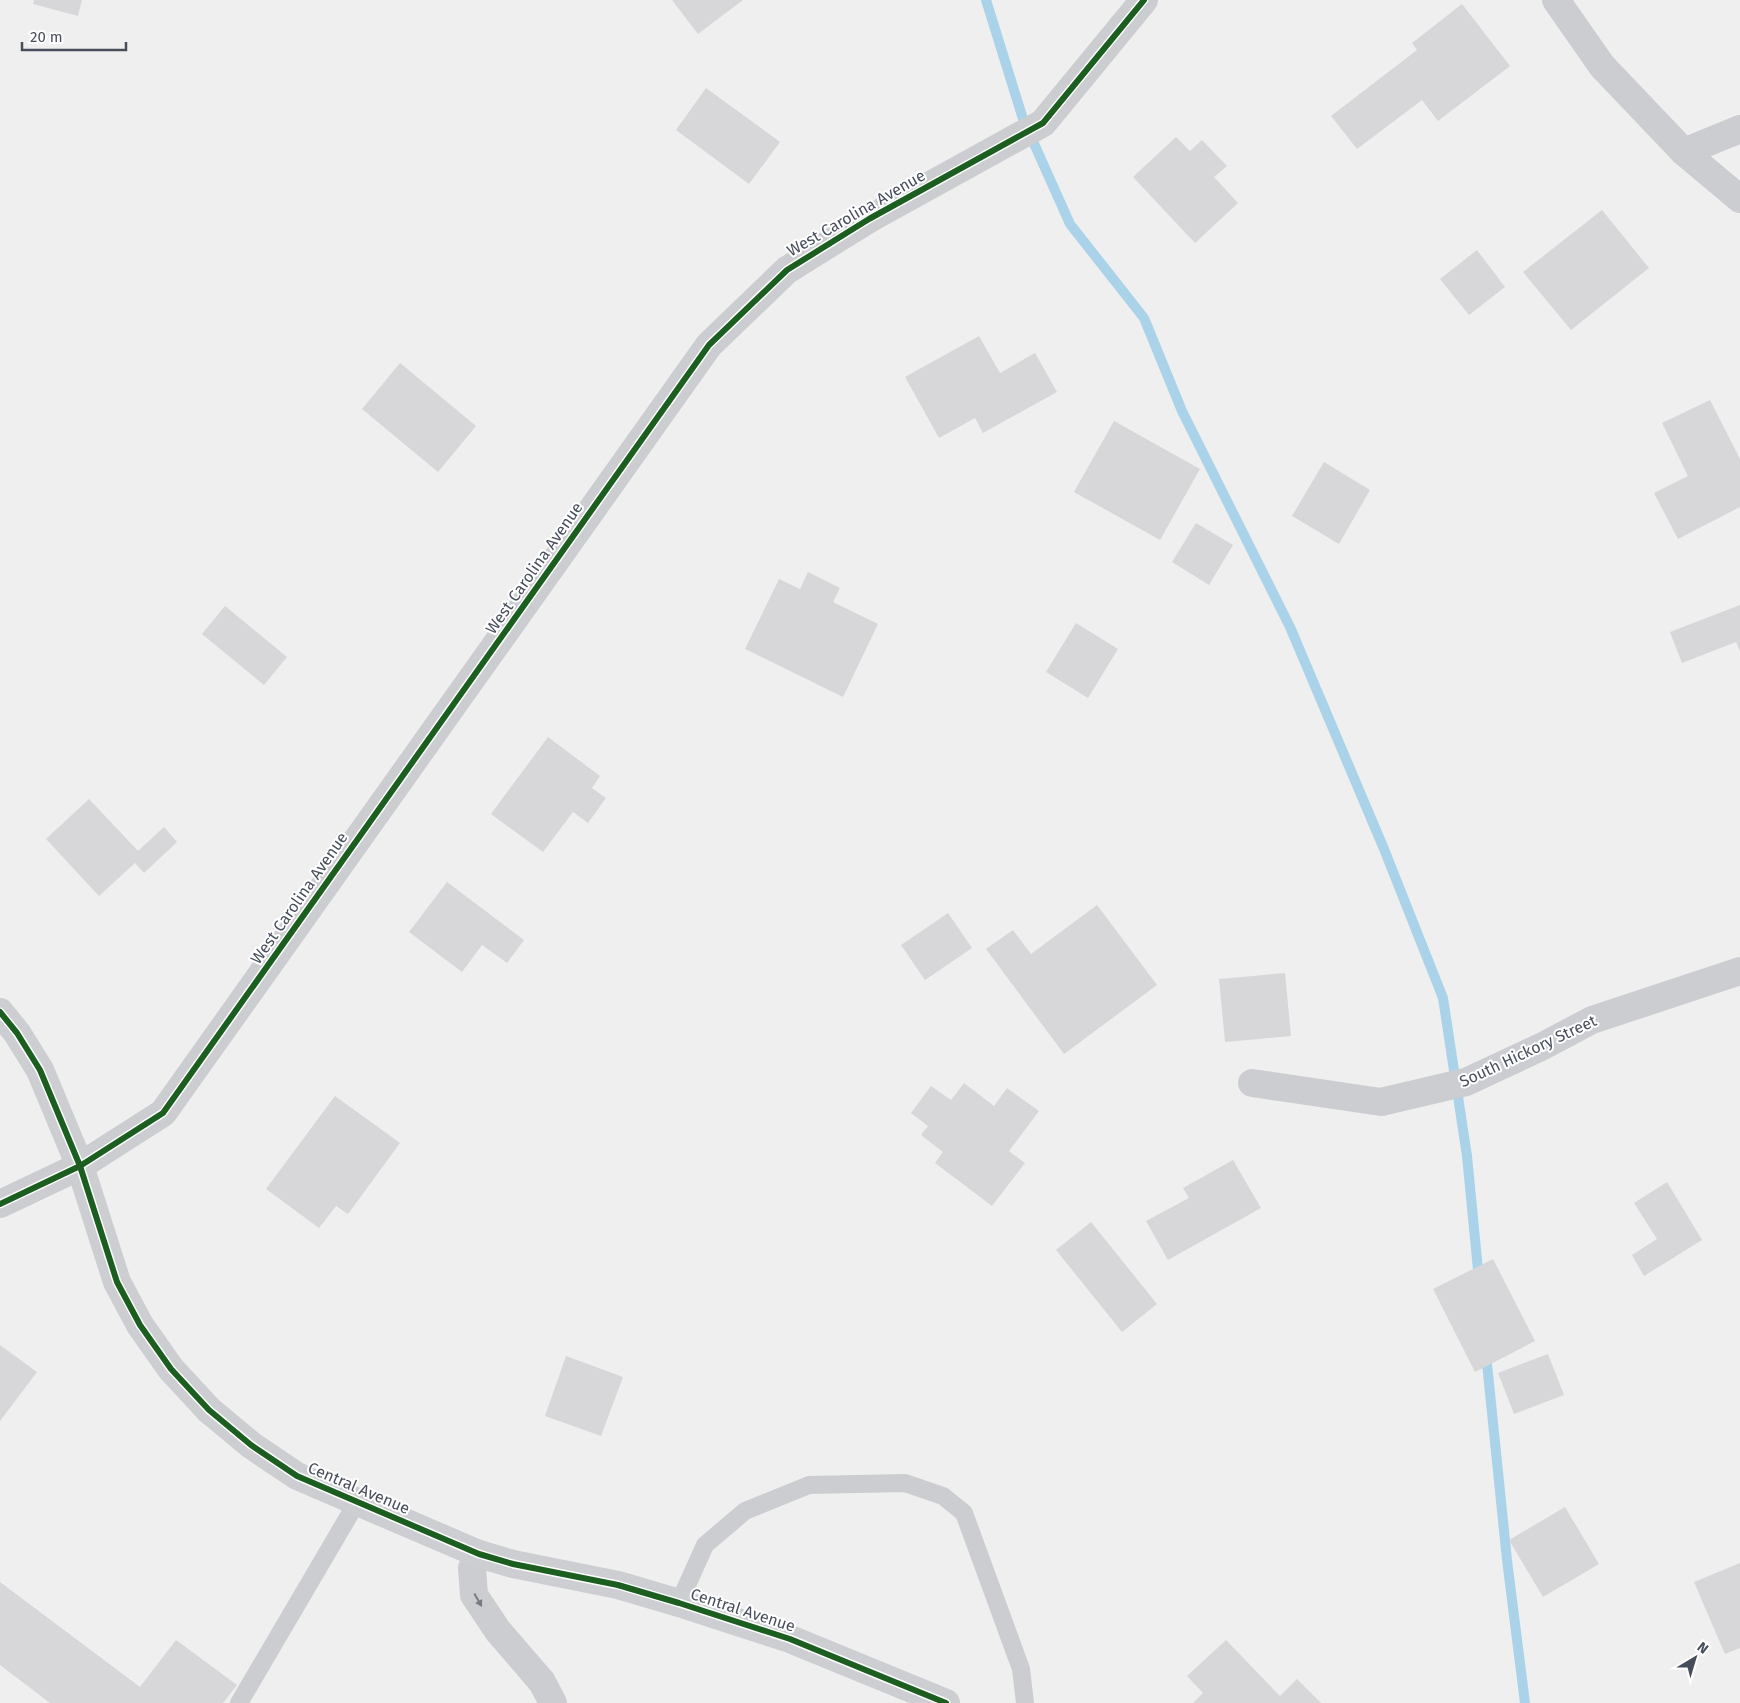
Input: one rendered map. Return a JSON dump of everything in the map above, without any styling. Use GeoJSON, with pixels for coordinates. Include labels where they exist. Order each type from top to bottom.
{"type":"FeatureCollection","features":[{"type":"Feature","properties":{"kind":"street","name":"West Carolina Avenue"},"geometry":{"type":"LineString","coordinates":[[0,1204],[80,1166],[163,1113],[709,345],[786,270],[869,219],[1044,123],[1140,0]]}},
{"type":"Feature","properties":{"kind":"street"},"geometry":{"type":"LineString","coordinates":[[1556,0],[1602,66],[1684,152],[1740,199]]}},
{"type":"Feature","properties":{"kind":"street"},"geometry":{"type":"LineString","coordinates":[[1684,152],[1740,129]]}},
{"type":"Feature","properties":{"kind":"street","name":"South Hickory Street"},"geometry":{"type":"LineString","coordinates":[[1252,1083],[1381,1102],[1466,1082],[1543,1046],[1592,1020],[1740,971]]}},
{"type":"Feature","properties":{"kind":"street","name":"Central Avenue"},"geometry":{"type":"LineString","coordinates":[[0,1012],[17,1033],[40,1070],[80,1166],[117,1282],[140,1325],[171,1369],[209,1410],[251,1445],[297,1476],[479,1554],[512,1564],[618,1585],[678,1603],[790,1639],[946,1703]]}},
{"type":"Feature","properties":{"kind":"street"},"geometry":{"type":"LineString","coordinates":[[479,1554],[472,1568],[474,1595],[498,1631],[542,1682],[548,1700]]}},
{"type":"Feature","properties":{"kind":"lane"},"geometry":{"type":"LineString","coordinates":[[678,1603],[705,1545],[744,1511],[809,1486],[905,1483],[943,1496],[964,1513],[1021,1670],[1025,1703]]}},
{"type":"Feature","properties":{"kind":"lane"},"geometry":{"type":"LineString","coordinates":[[238,1703],[357,1502]]}},
{"type":"Feature","properties":{"kind":"building"},"geometry":{"type":"Polygon","coordinates":[[[34,0],[82,0],[78,16],[33,4],[34,0]]]}},
{"type":"Feature","properties":{"kind":"building"},"geometry":{"type":"Polygon","coordinates":[[[672,0],[743,0],[698,34],[672,0]]]}},
{"type":"Feature","properties":{"kind":"building"},"geometry":{"type":"Polygon","coordinates":[[[1462,4],[1510,66],[1438,121],[1422,100],[1357,149],[1331,116],[1417,50],[1412,43],[1462,4]]]}},
{"type":"Feature","properties":{"kind":"building"},"geometry":{"type":"Polygon","coordinates":[[[706,88],[780,142],[749,184],[676,130],[706,88]]]}},
{"type":"Feature","properties":{"kind":"building"},"geometry":{"type":"Polygon","coordinates":[[[1176,137],[1190,151],[1202,140],[1227,166],[1214,177],[1238,203],[1195,243],[1133,177],[1176,137]]]}},
{"type":"Feature","properties":{"kind":"building"},"geometry":{"type":"Polygon","coordinates":[[[1602,210],[1649,268],[1571,330],[1523,272],[1602,210]]]}},
{"type":"Feature","properties":{"kind":"building"},"geometry":{"type":"Polygon","coordinates":[[[1477,250],[1505,287],[1469,315],[1440,279],[1477,250]]]}},
{"type":"Feature","properties":{"kind":"building"},"geometry":{"type":"Polygon","coordinates":[[[979,336],[1000,373],[1035,353],[1057,392],[983,433],[975,418],[939,438],[905,377],[979,336]]]}},
{"type":"Feature","properties":{"kind":"building"},"geometry":{"type":"Polygon","coordinates":[[[400,363],[476,426],[438,472],[362,409],[400,363]]]}},
{"type":"Feature","properties":{"kind":"building"},"geometry":{"type":"Polygon","coordinates":[[[1710,400],[1740,459],[1740,507],[1678,539],[1654,493],[1688,476],[1662,423],[1710,400]]]}},
{"type":"Feature","properties":{"kind":"building"},"geometry":{"type":"Polygon","coordinates":[[[1114,421],[1200,469],[1160,540],[1074,492],[1114,421]]]}},
{"type":"Feature","properties":{"kind":"building"},"geometry":{"type":"Polygon","coordinates":[[[1324,462],[1370,490],[1339,544],[1292,516],[1324,462]]]}},
{"type":"Feature","properties":{"kind":"building"},"geometry":{"type":"Polygon","coordinates":[[[1196,523],[1233,545],[1209,585],[1172,562],[1196,523]]]}},
{"type":"Feature","properties":{"kind":"building"},"geometry":{"type":"Polygon","coordinates":[[[808,572],[840,588],[833,602],[878,624],[843,697],[745,649],[779,579],[800,589],[808,572]]]}},
{"type":"Feature","properties":{"kind":"building"},"geometry":{"type":"Polygon","coordinates":[[[1740,605],[1740,651],[1736,642],[1682,663],[1670,632],[1740,605]]]}},
{"type":"Feature","properties":{"kind":"building"},"geometry":{"type":"Polygon","coordinates":[[[225,606],[287,657],[264,685],[202,634],[225,606]]]}},
{"type":"Feature","properties":{"kind":"building"},"geometry":{"type":"Polygon","coordinates":[[[1076,623],[1118,649],[1088,698],[1046,672],[1076,623]]]}},
{"type":"Feature","properties":{"kind":"building"},"geometry":{"type":"Polygon","coordinates":[[[548,737],[600,776],[592,788],[606,798],[588,823],[573,812],[543,852],[491,814],[548,737]]]}},
{"type":"Feature","properties":{"kind":"building"},"geometry":{"type":"Polygon","coordinates":[[[89,799],[138,851],[164,827],[177,842],[144,873],[135,863],[99,896],[46,839],[89,799]]]}},
{"type":"Feature","properties":{"kind":"building"},"geometry":{"type":"Polygon","coordinates":[[[447,882],[524,940],[507,963],[482,945],[462,972],[409,932],[447,882]]]}},
{"type":"Feature","properties":{"kind":"building"},"geometry":{"type":"Polygon","coordinates":[[[1097,905],[1157,985],[1064,1054],[986,949],[1013,930],[1031,954],[1097,905]]]}},
{"type":"Feature","properties":{"kind":"building"},"geometry":{"type":"Polygon","coordinates":[[[948,913],[972,948],[925,980],[901,945],[948,913]]]}},
{"type":"Feature","properties":{"kind":"building"},"geometry":{"type":"Polygon","coordinates":[[[1285,973],[1291,1036],[1225,1042],[1219,979],[1285,973]]]}},
{"type":"Feature","properties":{"kind":"building"},"geometry":{"type":"Polygon","coordinates":[[[964,1083],[994,1106],[1007,1088],[1039,1111],[1009,1151],[1025,1163],[992,1206],[935,1163],[943,1152],[921,1135],[928,1126],[911,1113],[931,1086],[951,1100],[964,1083]]]}},
{"type":"Feature","properties":{"kind":"building"},"geometry":{"type":"Polygon","coordinates":[[[335,1096],[400,1143],[348,1214],[336,1206],[319,1228],[266,1189],[335,1096]]]}},
{"type":"Feature","properties":{"kind":"building"},"geometry":{"type":"Polygon","coordinates":[[[1233,1160],[1261,1208],[1168,1260],[1146,1221],[1189,1198],[1183,1188],[1233,1160]]]}},
{"type":"Feature","properties":{"kind":"building"},"geometry":{"type":"Polygon","coordinates":[[[1667,1182],[1702,1240],[1644,1276],[1632,1255],[1657,1239],[1634,1203],[1667,1182]]]}},
{"type":"Feature","properties":{"kind":"building"},"geometry":{"type":"Polygon","coordinates":[[[1091,1222],[1157,1304],[1122,1332],[1056,1250],[1091,1222]]]}},
{"type":"Feature","properties":{"kind":"building"},"geometry":{"type":"Polygon","coordinates":[[[1493,1259],[1535,1341],[1475,1372],[1433,1289],[1493,1259]]]}},
{"type":"Feature","properties":{"kind":"building"},"geometry":{"type":"Polygon","coordinates":[[[0,1345],[37,1372],[0,1421],[0,1345]]]}},
{"type":"Feature","properties":{"kind":"building"},"geometry":{"type":"Polygon","coordinates":[[[1548,1354],[1564,1395],[1514,1414],[1498,1373],[1548,1354]]]}},
{"type":"Feature","properties":{"kind":"building"},"geometry":{"type":"Polygon","coordinates":[[[566,1356],[623,1377],[601,1436],[545,1416],[566,1356]]]}},
{"type":"Feature","properties":{"kind":"building"},"geometry":{"type":"Polygon","coordinates":[[[1565,1507],[1599,1564],[1543,1597],[1509,1540],[1565,1507]]]}},
{"type":"Feature","properties":{"kind":"building"},"geometry":{"type":"Polygon","coordinates":[[[1740,1563],[1740,1648],[1725,1654],[1694,1582],[1740,1563]]]}},
{"type":"Feature","properties":{"kind":"building"},"geometry":{"type":"Polygon","coordinates":[[[0,1582],[140,1687],[176,1640],[237,1685],[223,1703],[50,1703],[0,1665],[0,1582]]]}},
{"type":"Feature","properties":{"kind":"building"},"geometry":{"type":"Polygon","coordinates":[[[1226,1640],[1280,1696],[1297,1679],[1321,1703],[1193,1703],[1203,1693],[1187,1676],[1226,1640]]]}},
{"type":"Feature","properties":{"kind":"waterway"},"geometry":{"type":"LineString","coordinates":[[986,0],[1023,119],[1070,224],[1144,318],[1182,411],[1290,627],[1384,849],[1443,998],[1467,1156],[1479,1280]]}},
{"type":"Feature","properties":{"kind":"waterway"},"geometry":{"type":"LineString","coordinates":[[1486,1354],[1507,1560],[1525,1703]]}},
{"type":"Feature","properties":{"kind":"cycle path"},"geometry":{"type":"LineString","coordinates":[[0,1204],[80,1166],[163,1113],[709,345],[787,270],[869,219],[1043,123],[1144,0]]}},
{"type":"Feature","properties":{"kind":"cycle path"},"geometry":{"type":"LineString","coordinates":[[0,1012],[17,1033],[40,1070],[80,1166],[117,1282],[140,1325],[171,1369],[209,1410],[251,1445],[297,1476],[479,1554],[513,1564],[618,1585],[679,1603],[790,1639],[946,1703]]}}]}
